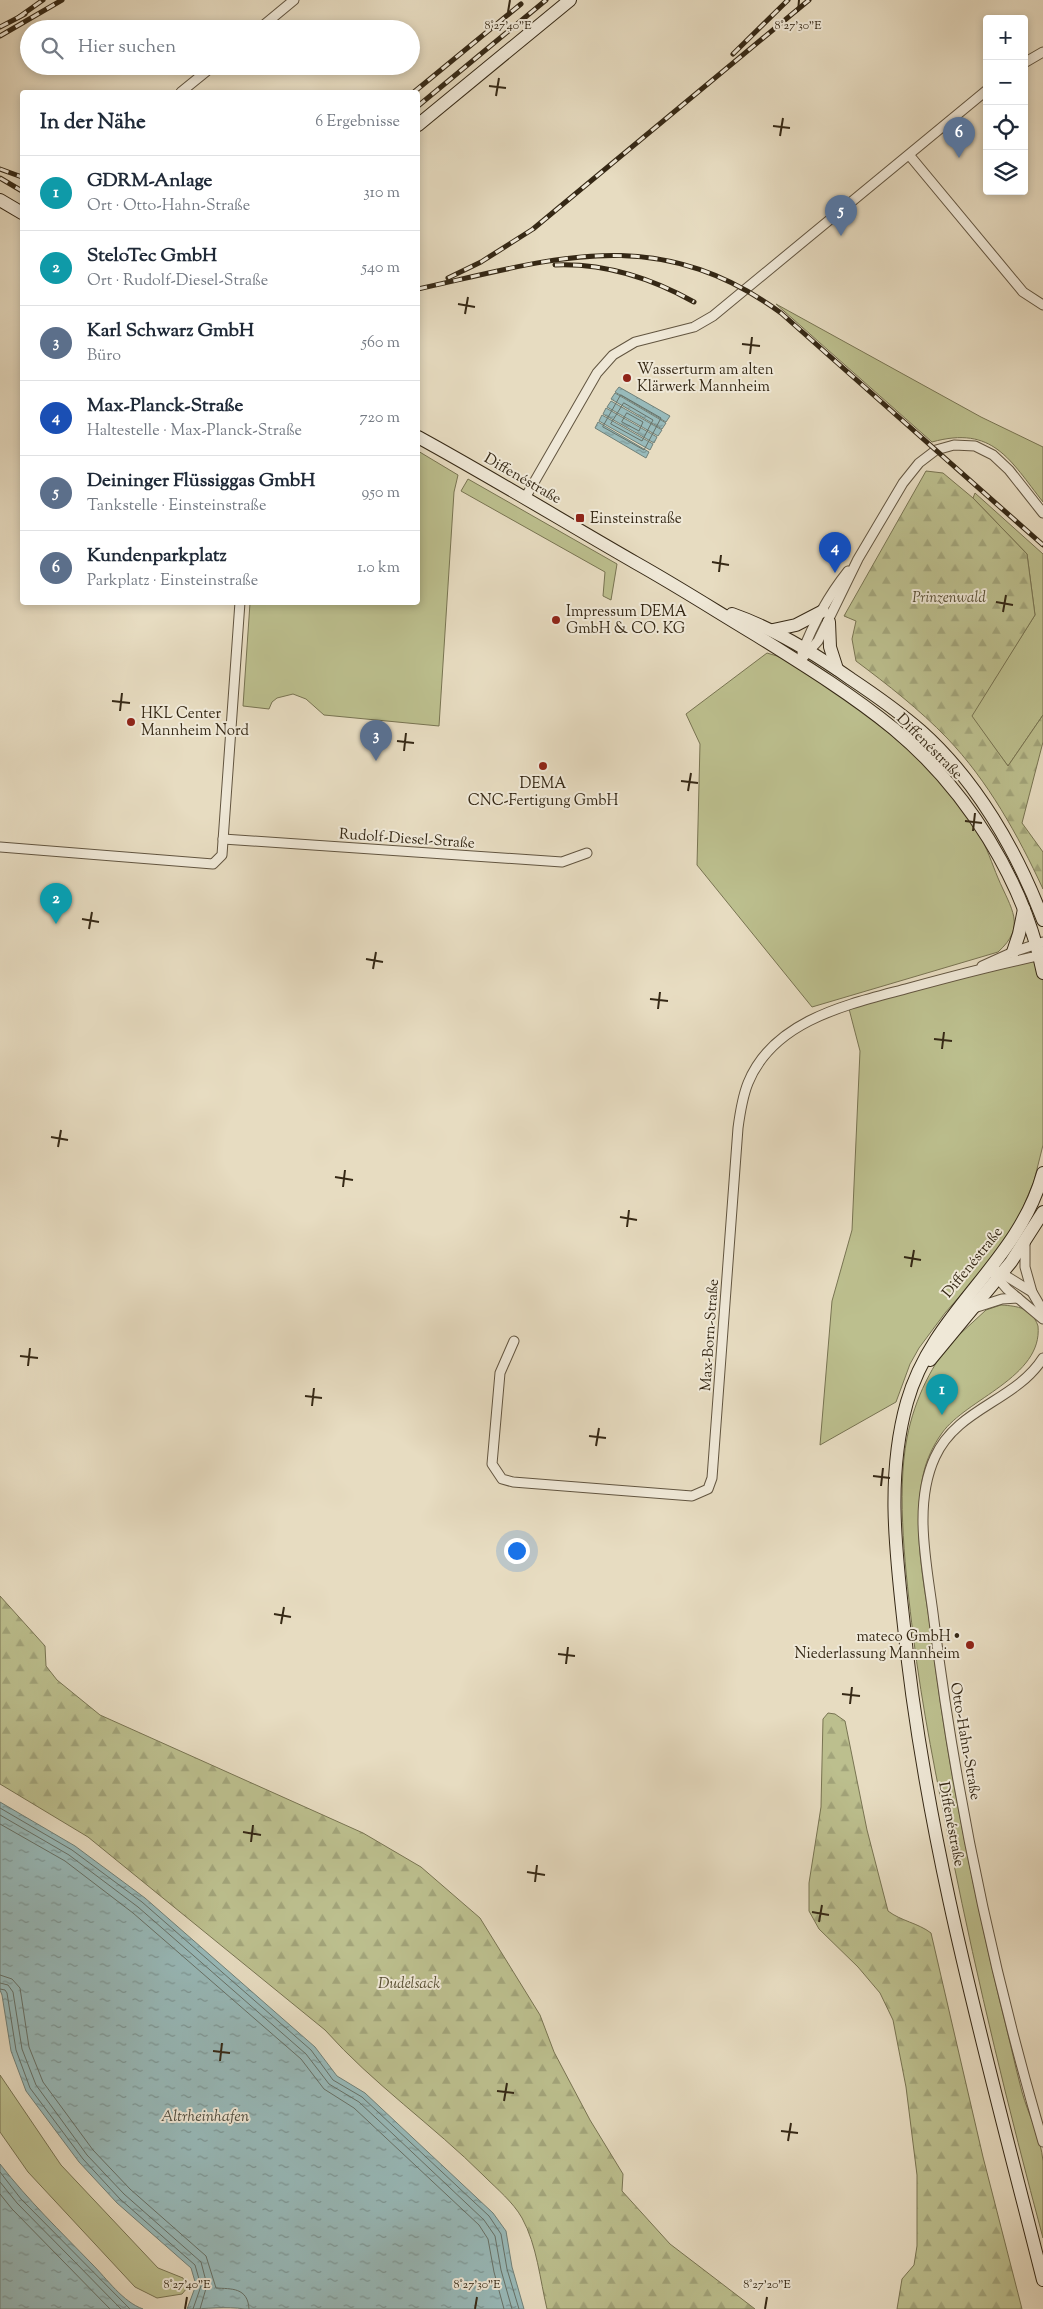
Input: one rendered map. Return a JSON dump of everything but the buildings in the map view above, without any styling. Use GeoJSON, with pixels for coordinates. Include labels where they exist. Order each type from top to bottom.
{"type":"FeatureCollection","features":[{"type":"Feature","properties":{"kind":"main road"},"geometry":{"type":"LineString","coordinates":[[420,123],[563,2]]}},
{"type":"Feature","properties":{"kind":"main road"},"geometry":{"type":"LineString","coordinates":[[0,200],[20,212]]}},
{"type":"Feature","properties":{"kind":"main road","name":"Diffenéstraße"},"geometry":{"type":"LineString","coordinates":[[420,438],[715,608],[848,694],[895,731],[935,768],[969,811],[1000,859],[1024,908],[1041,949],[1043,972]]}},
{"type":"Feature","properties":{"kind":"main road","name":"Diffenéstraße"},"geometry":{"type":"LineString","coordinates":[[715,608],[773,630],[838,669],[921,731],[950,761],[986,809],[1017,862],[1042,913]]}},
{"type":"Feature","properties":{"kind":"main road"},"geometry":{"type":"LineString","coordinates":[[773,630],[796,626],[826,616],[830,647],[838,669]]}},
{"type":"Feature","properties":{"kind":"main road"},"geometry":{"type":"LineString","coordinates":[[1013,952],[1024,908]]}},
{"type":"Feature","properties":{"kind":"main road","name":"Diffenéstraße"},"geometry":{"type":"LineString","coordinates":[[921,1368],[934,1356],[972,1309],[997,1273],[1033,1202],[1043,1173]]}},
{"type":"Feature","properties":{"kind":"main road","name":"Diffenéstraße"},"geometry":{"type":"LineString","coordinates":[[1043,1212],[1025,1243],[997,1273],[950,1316],[928,1351],[906,1404],[898,1440],[894,1476],[898,1568],[907,1659],[937,1839],[951,1906],[1043,2280]]}},
{"type":"Feature","properties":{"kind":"street"},"geometry":{"type":"LineString","coordinates":[[270,20],[294,0]]}},
{"type":"Feature","properties":{"kind":"street"},"geometry":{"type":"LineString","coordinates":[[1028,60],[1043,52]]}},
{"type":"Feature","properties":{"kind":"street"},"geometry":{"type":"LineString","coordinates":[[184,90],[203,75]]}},
{"type":"Feature","properties":{"kind":"street"},"geometry":{"type":"LineString","coordinates":[[525,498],[597,372],[613,355],[635,342],[694,327],[713,316],[910,156],[983,93]]}},
{"type":"Feature","properties":{"kind":"street"},"geometry":{"type":"LineString","coordinates":[[910,156],[1023,292],[1043,305]]}},
{"type":"Feature","properties":{"kind":"street"},"geometry":{"type":"LineString","coordinates":[[799,662],[806,650],[809,635],[826,616],[838,584],[858,559],[903,483],[918,462],[936,450],[954,445],[974,446],[993,454],[1009,470],[1043,512]]}},
{"type":"Feature","properties":{"kind":"street"},"geometry":{"type":"LineString","coordinates":[[0,847],[213,864],[222,855],[240,605]]}},
{"type":"Feature","properties":{"kind":"street","name":"Rudolf-Diesel-Straße"},"geometry":{"type":"LineString","coordinates":[[223,839],[562,862],[587,853]]}},
{"type":"Feature","properties":{"kind":"street","name":"Max-Born-Straße"},"geometry":{"type":"LineString","coordinates":[[966,973],[1013,952],[1041,949]]}},
{"type":"Feature","properties":{"kind":"street","name":"Max-Born-Straße"},"geometry":{"type":"LineString","coordinates":[[514,1341],[500,1373],[492,1464],[502,1479],[513,1482],[692,1496],[708,1489],[712,1478],[738,1128],[742,1103],[752,1076],[766,1055],[787,1036],[816,1016],[848,1005],[966,973],[1041,949]]}},
{"type":"Feature","properties":{"kind":"street"},"geometry":{"type":"LineString","coordinates":[[1025,1243],[1025,1267],[1032,1292],[1043,1311]]}},
{"type":"Feature","properties":{"kind":"street"},"geometry":{"type":"LineString","coordinates":[[997,1273],[1032,1292]]}},
{"type":"Feature","properties":{"kind":"street"},"geometry":{"type":"LineString","coordinates":[[997,1273],[1018,1298],[1043,1319]]}},
{"type":"Feature","properties":{"kind":"street"},"geometry":{"type":"LineString","coordinates":[[972,1309],[996,1300],[1018,1298]]}},
{"type":"Feature","properties":{"kind":"street","name":"Otto-Hahn-Straße"},"geometry":{"type":"LineString","coordinates":[[1043,1358],[1023,1382],[969,1416],[949,1434],[935,1457],[927,1482],[924,1509],[925,1539],[941,1677],[967,1830],[999,1975],[1041,2125],[1043,2142]]}},
{"type":"Feature","properties":{"kind":"green space"},"geometry":{"type":"Polygon","coordinates":[[[776,304],[981,417],[1043,447],[1043,502],[1009,460],[985,442],[970,438],[953,438],[932,442],[776,304]]]}},
{"type":"Feature","properties":{"kind":"green space"},"geometry":{"type":"Polygon","coordinates":[[[420,452],[458,475],[454,492],[439,726],[324,715],[306,699],[293,694],[277,698],[272,702],[269,709],[243,706],[250,605],[420,605],[420,452]]]}},
{"type":"Feature","properties":{"kind":"green space","name":"Prinzenwald"},"geometry":{"type":"Polygon","coordinates":[[[926,471],[943,473],[973,498],[1027,554],[1035,615],[972,716],[1008,766],[1043,715],[1043,742],[1022,823],[1043,852],[1043,889],[1001,809],[976,772],[936,727],[856,661],[852,639],[856,621],[844,616],[926,471]]]}},
{"type":"Feature","properties":{"kind":"green space"},"geometry":{"type":"Polygon","coordinates":[[[468,479],[617,564],[611,600],[603,596],[605,572],[461,491],[468,479]]]}},
{"type":"Feature","properties":{"kind":"green space"},"geometry":{"type":"Polygon","coordinates":[[[975,493],[1043,554],[1043,715],[1008,766],[971,716],[1035,615],[1027,554],[973,498],[975,493]]]}},
{"type":"Feature","properties":{"kind":"green space"},"geometry":{"type":"Polygon","coordinates":[[[767,653],[786,660],[804,670],[839,694],[878,725],[916,757],[964,812],[984,844],[1014,917],[1012,934],[1007,943],[998,952],[812,1007],[697,865],[700,744],[686,714],[767,653]]]}},
{"type":"Feature","properties":{"kind":"green space"},"geometry":{"type":"Polygon","coordinates":[[[1040,956],[1043,973],[1043,1145],[1034,1181],[1016,1224],[980,1273],[945,1313],[919,1348],[910,1364],[896,1402],[820,1445],[832,1301],[852,1230],[860,1051],[848,1005],[1040,956]]]}},
{"type":"Feature","properties":{"kind":"green space"},"geometry":{"type":"Polygon","coordinates":[[[1001,1305],[1019,1307],[1032,1315],[1038,1326],[1036,1344],[1028,1359],[1016,1373],[953,1421],[936,1443],[927,1462],[920,1492],[919,1545],[944,1726],[969,1865],[1019,2081],[1042,2152],[1043,2238],[983,1999],[941,1800],[925,1717],[917,1662],[903,1535],[902,1484],[904,1460],[910,1423],[920,1395],[932,1369],[957,1333],[960,1334],[986,1310],[1001,1305]]]}},
{"type":"Feature","properties":{"kind":"green space","name":"Dudelsack"},"geometry":{"type":"Polygon","coordinates":[[[0,1596],[45,1646],[46,1666],[57,1680],[100,1715],[363,1833],[421,1867],[480,1918],[540,2015],[554,2052],[590,2120],[623,2174],[622,2191],[670,2244],[755,2309],[547,2309],[535,2251],[527,2228],[514,2207],[484,2176],[363,2068],[325,2030],[88,1837],[0,1784],[0,1596]]]}},
{"type":"Feature","properties":{"kind":"green space"},"geometry":{"type":"Polygon","coordinates":[[[828,1713],[835,1714],[845,1721],[867,1830],[888,1911],[931,1933],[983,2157],[1022,2309],[897,2309],[902,2279],[914,2265],[917,2246],[917,2175],[906,2087],[893,2020],[880,1993],[858,1967],[819,1929],[809,1911],[809,1883],[821,1807],[823,1719],[828,1713]]]}},
{"type":"Feature","properties":{"kind":"green space"},"geometry":{"type":"Polygon","coordinates":[[[0,2075],[61,2165],[158,2268],[183,2278],[187,2288],[182,2294],[157,2298],[135,2287],[28,2172],[0,2132],[0,2075]]]}},
{"type":"Feature","properties":{"kind":"water"},"geometry":{"type":"Polygon","coordinates":[[[619,387],[670,416],[666,422],[615,392],[619,387]]]}},
{"type":"Feature","properties":{"kind":"water"},"geometry":{"type":"Polygon","coordinates":[[[615,393],[666,423],[662,429],[611,399],[615,393]]]}},
{"type":"Feature","properties":{"kind":"water"},"geometry":{"type":"Polygon","coordinates":[[[611,401],[662,430],[658,436],[607,407],[611,401]]]}},
{"type":"Feature","properties":{"kind":"water"},"geometry":{"type":"Polygon","coordinates":[[[606,408],[657,437],[654,443],[603,414],[606,408]]]}},
{"type":"Feature","properties":{"kind":"water"},"geometry":{"type":"Polygon","coordinates":[[[602,415],[653,444],[650,450],[599,421],[602,415]]]}},
{"type":"Feature","properties":{"kind":"water"},"geometry":{"type":"Polygon","coordinates":[[[598,422],[649,452],[646,458],[595,428],[598,422]]]}},
{"type":"Feature","properties":{"kind":"water","name":"Altrheinhafen"},"geometry":{"type":"Polygon","coordinates":[[[0,1802],[75,1846],[145,1898],[315,2047],[337,2076],[365,2093],[493,2213],[506,2231],[512,2267],[524,2309],[187,2309],[196,2285],[191,2268],[117,2203],[79,2162],[26,2091],[11,2051],[0,1990],[0,1802]]]}},
{"type":"Feature","properties":{"kind":"water"},"geometry":{"type":"Polygon","coordinates":[[[0,2164],[33,2203],[116,2290],[136,2306],[143,2309],[0,2309],[0,2164]]]}},
{"type":"Feature","properties":{"kind":"railway"},"geometry":{"type":"LineString","coordinates":[[19,17],[43,0]]}},
{"type":"Feature","properties":{"kind":"railway"},"geometry":{"type":"LineString","coordinates":[[28,20],[62,0]]}},
{"type":"Feature","properties":{"kind":"railway"},"geometry":{"type":"LineString","coordinates":[[420,104],[546,0]]}},
{"type":"Feature","properties":{"kind":"railway"},"geometry":{"type":"LineString","coordinates":[[733,54],[788,0]]}},
{"type":"Feature","properties":{"kind":"railway"},"geometry":{"type":"LineString","coordinates":[[448,278],[481,262],[533,229],[809,0]]}},
{"type":"Feature","properties":{"kind":"railway"},"geometry":{"type":"LineString","coordinates":[[416,90],[521,4]]}},
{"type":"Feature","properties":{"kind":"railway"},"geometry":{"type":"LineString","coordinates":[[0,27],[25,14]]}},
{"type":"Feature","properties":{"kind":"railway"},"geometry":{"type":"LineString","coordinates":[[0,36],[20,24]]}},
{"type":"Feature","properties":{"kind":"railway"},"geometry":{"type":"LineString","coordinates":[[0,169],[20,176]]}},
{"type":"Feature","properties":{"kind":"railway"},"geometry":{"type":"LineString","coordinates":[[0,178],[20,190]]}},
{"type":"Feature","properties":{"kind":"railway"},"geometry":{"type":"LineString","coordinates":[[420,289],[560,259],[604,256],[647,258],[691,267],[735,285],[781,313],[1043,545]]}},
{"type":"Feature","properties":{"kind":"railway"},"geometry":{"type":"LineString","coordinates":[[555,265],[592,267],[627,274],[678,293],[694,302]]}},
{"type":"Feature","properties":{"kind":"place","name":"Kundenparkplatz"},"geometry":{"type":"Point","coordinates":[959,158]}},
{"type":"Feature","properties":{"kind":"place","name":"Deininger Flüssiggas GmbH"},"geometry":{"type":"Point","coordinates":[841,236]}},
{"type":"Feature","properties":{"kind":"place","name":"Wasserturm am alten Klärwerk Mannheim"},"geometry":{"type":"Point","coordinates":[627,378]}},
{"type":"Feature","properties":{"kind":"place","name":"Einsteinstraße"},"geometry":{"type":"Point","coordinates":[580,518]}},
{"type":"Feature","properties":{"kind":"place","name":"Max-Planck-Straße"},"geometry":{"type":"Point","coordinates":[835,573]}},
{"type":"Feature","properties":{"kind":"place","name":"Impressum DEMA GmbH & CO. KG"},"geometry":{"type":"Point","coordinates":[556,620]}},
{"type":"Feature","properties":{"kind":"place","name":"HKL Center Mannheim Nord"},"geometry":{"type":"Point","coordinates":[131,722]}},
{"type":"Feature","properties":{"kind":"place","name":"Karl Schwarz GmbH"},"geometry":{"type":"Point","coordinates":[376,761]}},
{"type":"Feature","properties":{"kind":"place","name":"DEMA CNC-Fertigung GmbH"},"geometry":{"type":"Point","coordinates":[543,766]}},
{"type":"Feature","properties":{"kind":"place","name":"SteloTec GmbH"},"geometry":{"type":"Point","coordinates":[56,924]}},
{"type":"Feature","properties":{"kind":"place","name":"GDRM-Anlage"},"geometry":{"type":"Point","coordinates":[942,1415]}},
{"type":"Feature","properties":{"kind":"place","name":"mateco GmbH • Niederlassung Mannheim"},"geometry":{"type":"Point","coordinates":[970,1645]}}]}
